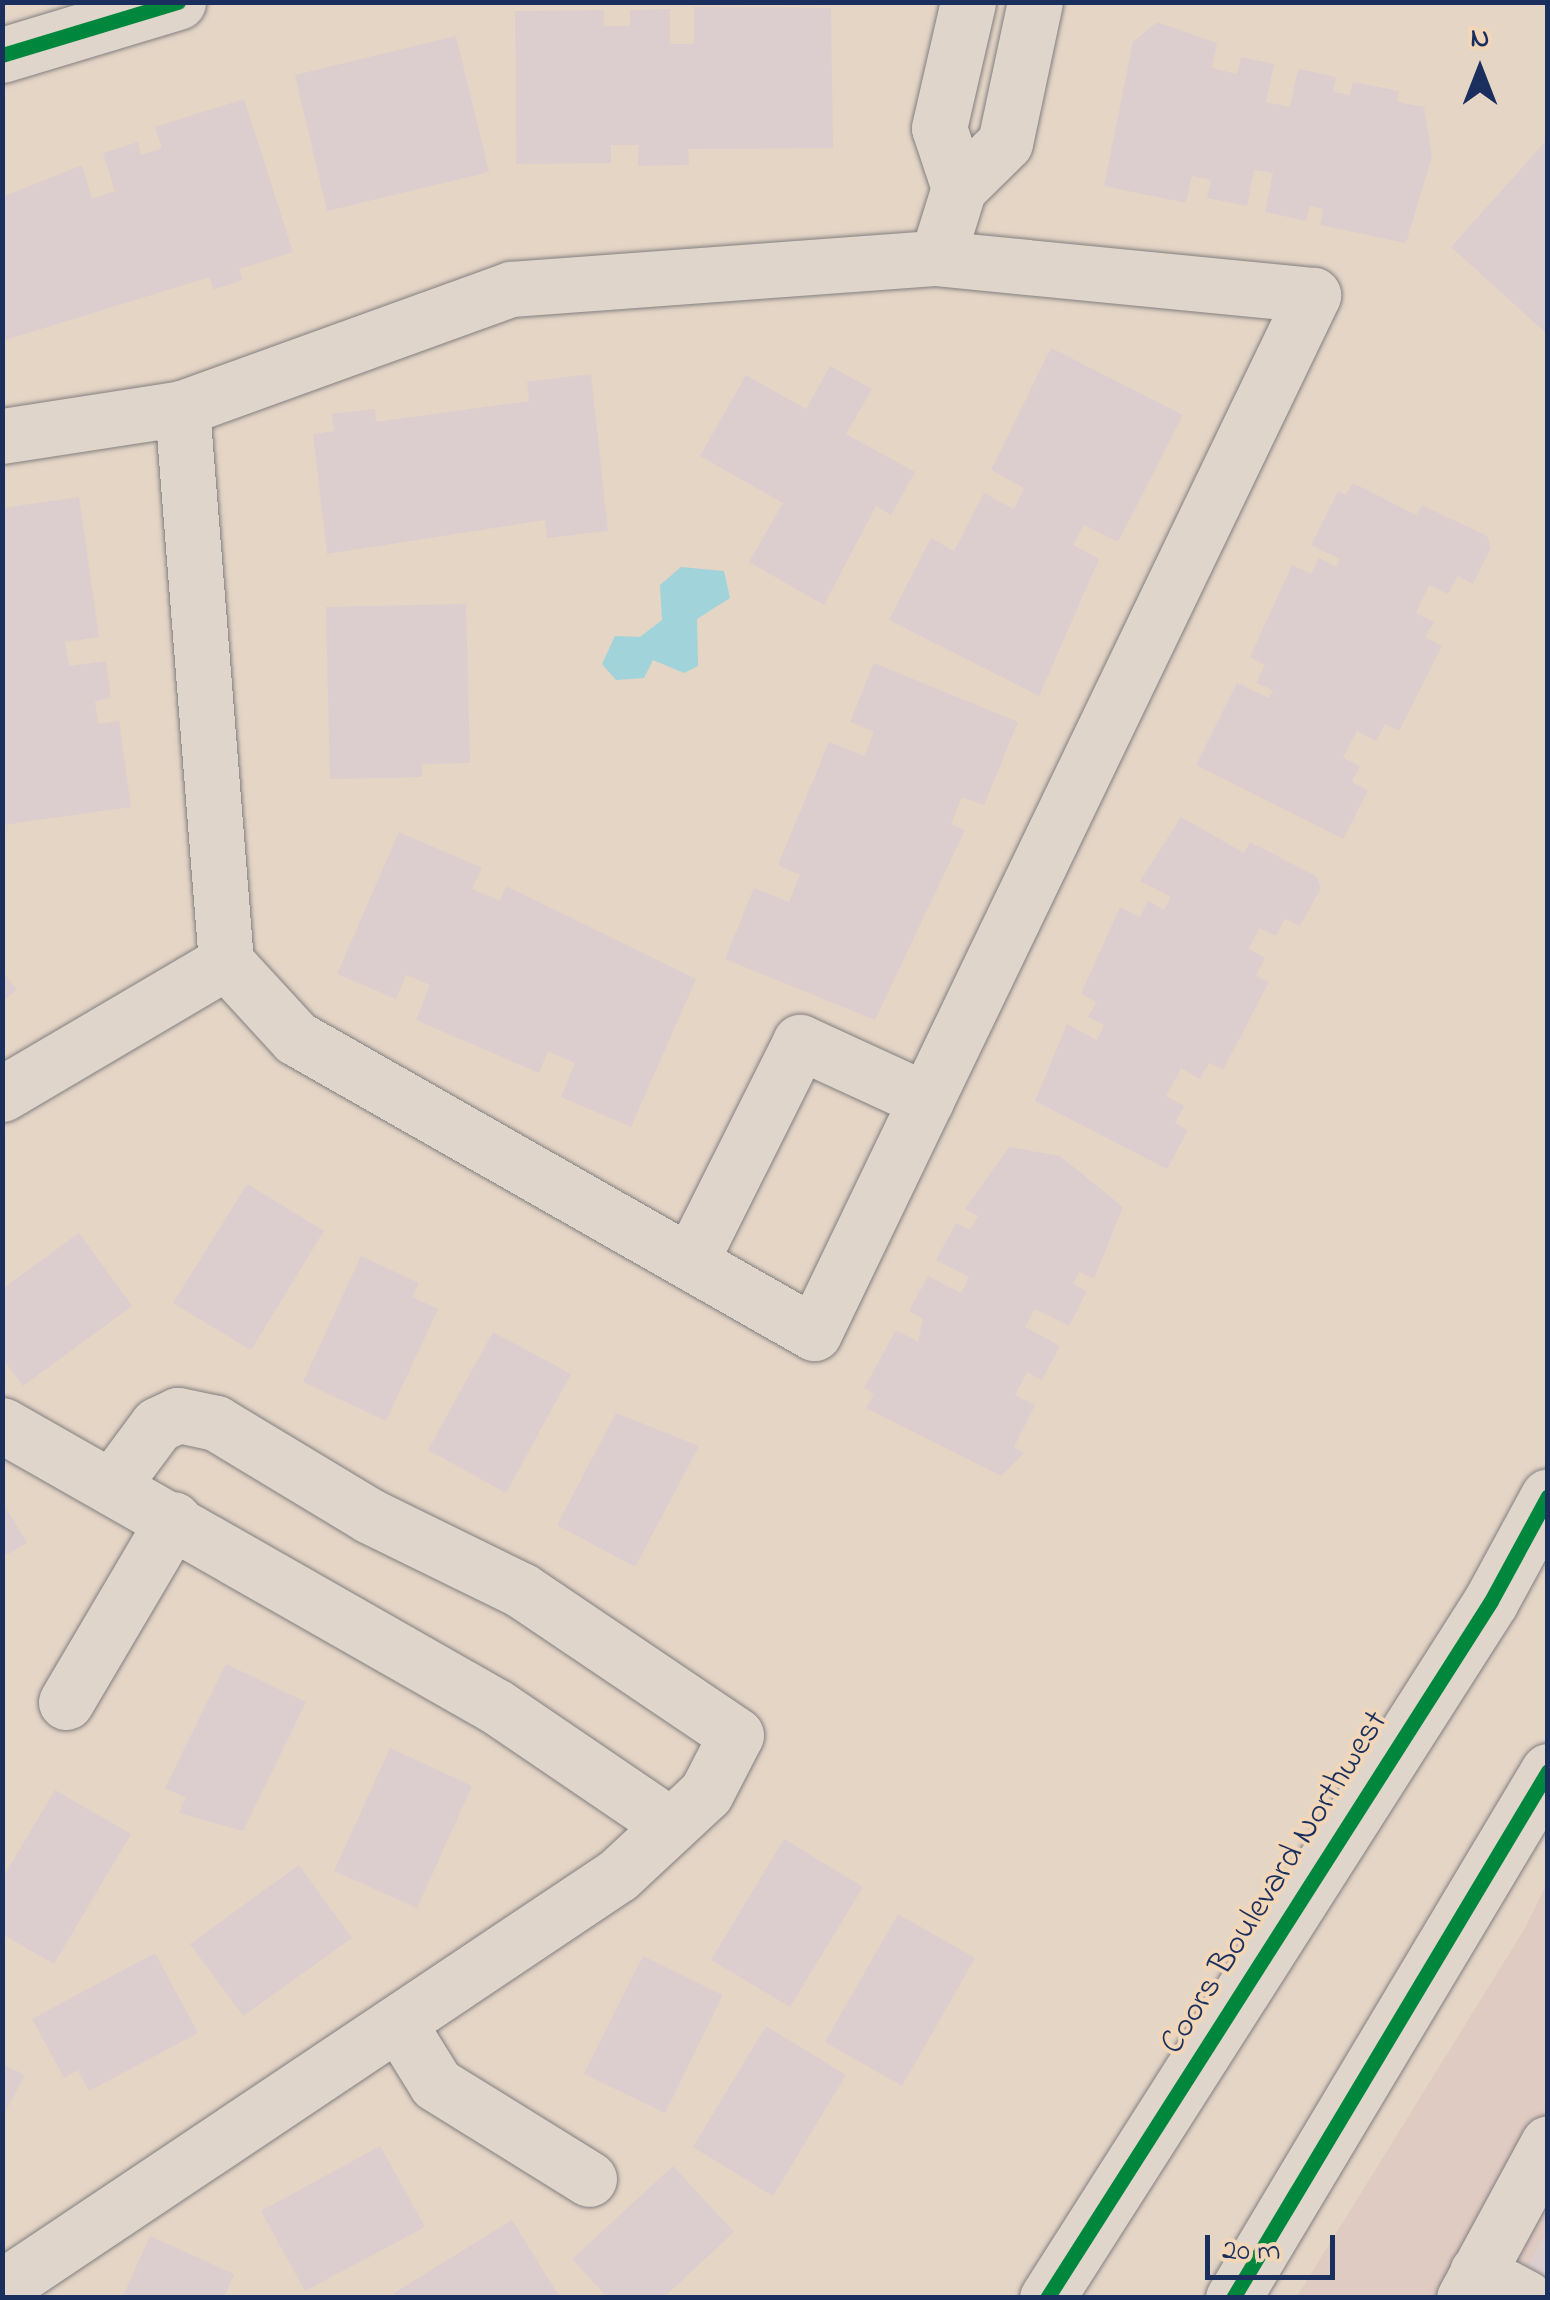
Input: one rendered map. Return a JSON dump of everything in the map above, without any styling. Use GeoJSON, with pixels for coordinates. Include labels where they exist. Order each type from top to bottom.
{"type":"FeatureCollection","features":[{"type":"Feature","properties":{"kind":"main road"},"geometry":{"type":"LineString","coordinates":[[2,55],[178,2]]}},
{"type":"Feature","properties":{"kind":"main road"},"geometry":{"type":"LineString","coordinates":[[959,188],[939,128],[968,2]]}},
{"type":"Feature","properties":{"kind":"main road"},"geometry":{"type":"LineString","coordinates":[[937,258],[959,188],[1005,142],[1036,2]]}},
{"type":"Feature","properties":{"kind":"main road"},"geometry":{"type":"LineString","coordinates":[[2,436],[182,408],[510,289],[937,258],[1313,295],[814,1333],[296,1038],[226,962],[182,408]]}},
{"type":"Feature","properties":{"kind":"main road"},"geometry":{"type":"LineString","coordinates":[[2,1094],[226,962]]}},
{"type":"Feature","properties":{"kind":"main road"},"geometry":{"type":"LineString","coordinates":[[690,1262],[800,1042],[926,1100]]}},
{"type":"Feature","properties":{"kind":"main road"},"geometry":{"type":"LineString","coordinates":[[2,2287],[618,1875],[706,1793],[736,1735],[520,1590],[370,1516],[216,1423],[178,1416],[157,1425],[114,1483]]}},
{"type":"Feature","properties":{"kind":"main road"},"geometry":{"type":"LineString","coordinates":[[2,1425],[114,1483],[497,1707],[669,1824]]}},
{"type":"Feature","properties":{"kind":"main road","name":"Coors Boulevard Northwest"},"geometry":{"type":"LineString","coordinates":[[1047,2298],[1491,1600],[1548,1496]]}},
{"type":"Feature","properties":{"kind":"main road"},"geometry":{"type":"LineString","coordinates":[[66,1702],[174,1519]]}},
{"type":"Feature","properties":{"kind":"main road"},"geometry":{"type":"LineString","coordinates":[[1233,2298],[1546,1777]]}},
{"type":"Feature","properties":{"kind":"main road"},"geometry":{"type":"LineString","coordinates":[[399,2024],[436,2084],[590,2178]]}},
{"type":"Feature","properties":{"kind":"main road"},"geometry":{"type":"LineString","coordinates":[[1526,2298],[1471,2285],[1548,2143]]}},
{"type":"Feature","properties":{"kind":"shaded area"},"geometry":{"type":"Polygon","coordinates":[[[1547,1883],[1547,2297],[1296,2298],[1525,1928],[1547,1883]]]}},
{"type":"Feature","properties":{"kind":"water"},"geometry":{"type":"Polygon","coordinates":[[[681,567],[724,571],[730,598],[697,619],[698,666],[684,673],[653,660],[644,678],[616,680],[602,664],[615,636],[640,637],[662,620],[660,585],[681,567]]]}},
{"type":"Feature","properties":{"kind":"building"},"geometry":{"type":"Polygon","coordinates":[[[694,7],[831,8],[833,148],[688,149],[689,165],[638,166],[638,145],[611,145],[611,163],[516,164],[515,11],[604,10],[604,26],[630,26],[630,10],[670,9],[670,44],[694,44],[694,7]]]}},
{"type":"Feature","properties":{"kind":"building"},"geometry":{"type":"Polygon","coordinates":[[[1157,22],[1217,43],[1212,68],[1237,74],[1241,57],[1274,64],[1266,102],[1290,107],[1298,69],[1336,77],[1333,92],[1350,95],[1353,82],[1399,91],[1397,102],[1424,107],[1432,156],[1406,243],[1320,225],[1323,209],[1310,206],[1306,221],[1265,212],[1273,173],[1254,170],[1247,206],[1207,198],[1211,180],[1192,176],[1186,203],[1104,186],[1133,42],[1157,22]]]}},
{"type":"Feature","properties":{"kind":"building"},"geometry":{"type":"Polygon","coordinates":[[[456,36],[489,172],[327,211],[295,75],[456,36]]]}},
{"type":"Feature","properties":{"kind":"building"},"geometry":{"type":"Polygon","coordinates":[[[244,99],[293,252],[239,269],[243,280],[213,290],[210,277],[2,341],[2,197],[82,165],[92,199],[115,191],[103,153],[138,142],[141,155],[162,148],[155,127],[244,99]]]}},
{"type":"Feature","properties":{"kind":"building"},"geometry":{"type":"Polygon","coordinates":[[[1544,143],[1548,146],[1548,335],[1451,247],[1544,143]]]}},
{"type":"Feature","properties":{"kind":"building"},"geometry":{"type":"Polygon","coordinates":[[[1051,348],[1183,415],[1118,542],[1084,525],[1073,545],[1099,559],[1039,696],[889,620],[931,538],[954,551],[984,493],[1014,509],[1024,488],[991,470],[1051,348]]]}},
{"type":"Feature","properties":{"kind":"building"},"geometry":{"type":"Polygon","coordinates":[[[830,366],[872,389],[846,434],[915,472],[891,515],[876,506],[824,605],[749,562],[783,503],[700,456],[746,375],[806,409],[830,366]]]}},
{"type":"Feature","properties":{"kind":"building"},"geometry":{"type":"Polygon","coordinates":[[[591,374],[608,531],[547,538],[545,520],[327,554],[313,434],[334,431],[332,414],[375,409],[376,422],[529,401],[527,382],[591,374]]]}},
{"type":"Feature","properties":{"kind":"building"},"geometry":{"type":"Polygon","coordinates":[[[1353,483],[1416,515],[1422,505],[1487,536],[1491,548],[1473,584],[1458,576],[1448,594],[1429,585],[1416,613],[1434,622],[1425,637],[1442,646],[1399,731],[1385,724],[1376,741],[1357,731],[1343,758],[1360,766],[1352,782],[1368,790],[1343,839],[1196,765],[1237,683],[1269,698],[1273,690],[1256,683],[1265,665],[1250,657],[1292,565],[1311,574],[1319,558],[1337,567],[1340,559],[1311,545],[1338,491],[1346,495],[1353,483]]]}},
{"type":"Feature","properties":{"kind":"building"},"geometry":{"type":"Polygon","coordinates":[[[79,497],[99,637],[65,642],[69,666],[106,661],[111,698],[95,701],[98,724],[119,721],[131,807],[2,825],[2,508],[79,497]]]}},
{"type":"Feature","properties":{"kind":"building"},"geometry":{"type":"Polygon","coordinates":[[[466,604],[470,763],[422,764],[422,777],[330,779],[326,607],[466,604]]]}},
{"type":"Feature","properties":{"kind":"building"},"geometry":{"type":"Polygon","coordinates":[[[874,663],[1018,722],[984,805],[962,797],[951,824],[965,830],[875,1020],[725,959],[754,888],[789,902],[800,875],[778,865],[829,742],[864,756],[874,732],[850,722],[874,663]]]}},
{"type":"Feature","properties":{"kind":"building"},"geometry":{"type":"Polygon","coordinates":[[[1181,817],[1244,853],[1250,842],[1316,876],[1321,888],[1300,926],[1285,919],[1276,936],[1259,928],[1249,949],[1265,958],[1256,976],[1269,982],[1223,1070],[1209,1063],[1200,1079],[1181,1068],[1166,1096],[1184,1106],[1175,1123],[1188,1130],[1167,1169],[1035,1101],[1067,1024],[1097,1040],[1104,1025],[1088,1017],[1097,1002],[1081,994],[1120,907],[1140,917],[1148,901],[1164,910],[1171,897],[1140,881],[1181,817]]]}},
{"type":"Feature","properties":{"kind":"building"},"geometry":{"type":"Polygon","coordinates":[[[399,832],[482,868],[472,889],[500,901],[506,886],[696,979],[631,1127],[561,1097],[575,1063],[548,1051],[539,1073],[416,1020],[430,985],[406,975],[396,999],[337,974],[399,832]]]}},
{"type":"Feature","properties":{"kind":"building"},"geometry":{"type":"Polygon","coordinates":[[[2,971],[17,990],[2,1001],[2,971]]]}},
{"type":"Feature","properties":{"kind":"building"},"geometry":{"type":"Polygon","coordinates":[[[1009,1147],[1060,1156],[1123,1207],[1094,1279],[1079,1272],[1073,1284],[1087,1291],[1069,1326],[1035,1309],[1025,1327],[1060,1346],[1042,1380],[1027,1372],[1015,1395],[1035,1405],[1014,1447],[1024,1453],[1001,1476],[866,1408],[874,1394],[864,1388],[896,1330],[918,1342],[923,1319],[909,1311],[928,1276],[961,1293],[969,1277],[936,1260],[956,1223],[970,1230],[978,1216],[965,1209],[1009,1147]]]}},
{"type":"Feature","properties":{"kind":"building"},"geometry":{"type":"Polygon","coordinates":[[[247,1184],[324,1231],[251,1350],[173,1303],[247,1184]]]}},
{"type":"Feature","properties":{"kind":"building"},"geometry":{"type":"Polygon","coordinates":[[[79,1233],[132,1306],[23,1386],[2,1358],[2,1289],[79,1233]]]}},
{"type":"Feature","properties":{"kind":"building"},"geometry":{"type":"Polygon","coordinates":[[[361,1256],[419,1283],[412,1297],[438,1309],[386,1421],[303,1382],[361,1256]]]}},
{"type":"Feature","properties":{"kind":"building"},"geometry":{"type":"Polygon","coordinates":[[[493,1332],[571,1374],[506,1493],[428,1450],[493,1332]]]}},
{"type":"Feature","properties":{"kind":"building"},"geometry":{"type":"Polygon","coordinates":[[[616,1413],[699,1446],[635,1567],[557,1525],[616,1413]]]}},
{"type":"Feature","properties":{"kind":"building"},"geometry":{"type":"Polygon","coordinates":[[[2,1501],[27,1543],[2,1557],[2,1501]]]}},
{"type":"Feature","properties":{"kind":"building"},"geometry":{"type":"Polygon","coordinates":[[[226,1664],[306,1702],[243,1831],[179,1813],[186,1798],[165,1788],[226,1664]]]}},
{"type":"Feature","properties":{"kind":"building"},"geometry":{"type":"Polygon","coordinates":[[[390,1748],[472,1786],[417,1908],[334,1871],[390,1748]]]}},
{"type":"Feature","properties":{"kind":"building"},"geometry":{"type":"Polygon","coordinates":[[[55,1790],[131,1834],[54,1964],[2,1934],[2,1879],[55,1790]]]}},
{"type":"Feature","properties":{"kind":"building"},"geometry":{"type":"Polygon","coordinates":[[[784,1839],[863,1887],[790,2007],[711,1960],[784,1839]]]}},
{"type":"Feature","properties":{"kind":"building"},"geometry":{"type":"Polygon","coordinates":[[[299,1865],[352,1938],[243,2016],[190,1944],[299,1865]]]}},
{"type":"Feature","properties":{"kind":"building"},"geometry":{"type":"Polygon","coordinates":[[[898,1914],[975,1958],[902,2086],[825,2042],[898,1914]]]}},
{"type":"Feature","properties":{"kind":"building"},"geometry":{"type":"Polygon","coordinates":[[[155,1953],[198,2033],[89,2091],[78,2070],[64,2078],[32,2019],[155,1953]]]}},
{"type":"Feature","properties":{"kind":"building"},"geometry":{"type":"Polygon","coordinates":[[[643,1956],[723,1995],[665,2113],[584,2074],[643,1956]]]}},
{"type":"Feature","properties":{"kind":"building"},"geometry":{"type":"Polygon","coordinates":[[[766,2026],[846,2075],[773,2196],[693,2147],[766,2026]]]}},
{"type":"Feature","properties":{"kind":"building"},"geometry":{"type":"Polygon","coordinates":[[[2,2064],[25,2075],[2,2118],[2,2064]]]}},
{"type":"Feature","properties":{"kind":"building"},"geometry":{"type":"Polygon","coordinates":[[[380,2146],[425,2227],[305,2291],[261,2211],[380,2146]]]}},
{"type":"Feature","properties":{"kind":"building"},"geometry":{"type":"Polygon","coordinates":[[[673,2166],[734,2232],[663,2298],[608,2298],[572,2259],[673,2166]]]}},
{"type":"Feature","properties":{"kind":"building"},"geometry":{"type":"Polygon","coordinates":[[[512,2220],[559,2296],[397,2298],[394,2293],[512,2220]]]}},
{"type":"Feature","properties":{"kind":"building"},"geometry":{"type":"Polygon","coordinates":[[[1548,2229],[1548,2277],[1528,2267],[1548,2229]]]}},
{"type":"Feature","properties":{"kind":"building"},"geometry":{"type":"Polygon","coordinates":[[[150,2236],[234,2274],[224,2298],[122,2298],[150,2236]]]}},
{"type":"Feature","properties":{"kind":"cycle path"},"geometry":{"type":"LineString","coordinates":[[2,55],[178,2]]}},
{"type":"Feature","properties":{"kind":"cycle path"},"geometry":{"type":"LineString","coordinates":[[1047,2298],[1491,1601],[1548,1496]]}},
{"type":"Feature","properties":{"kind":"cycle path"},"geometry":{"type":"LineString","coordinates":[[1233,2298],[1548,1771]]}}]}
